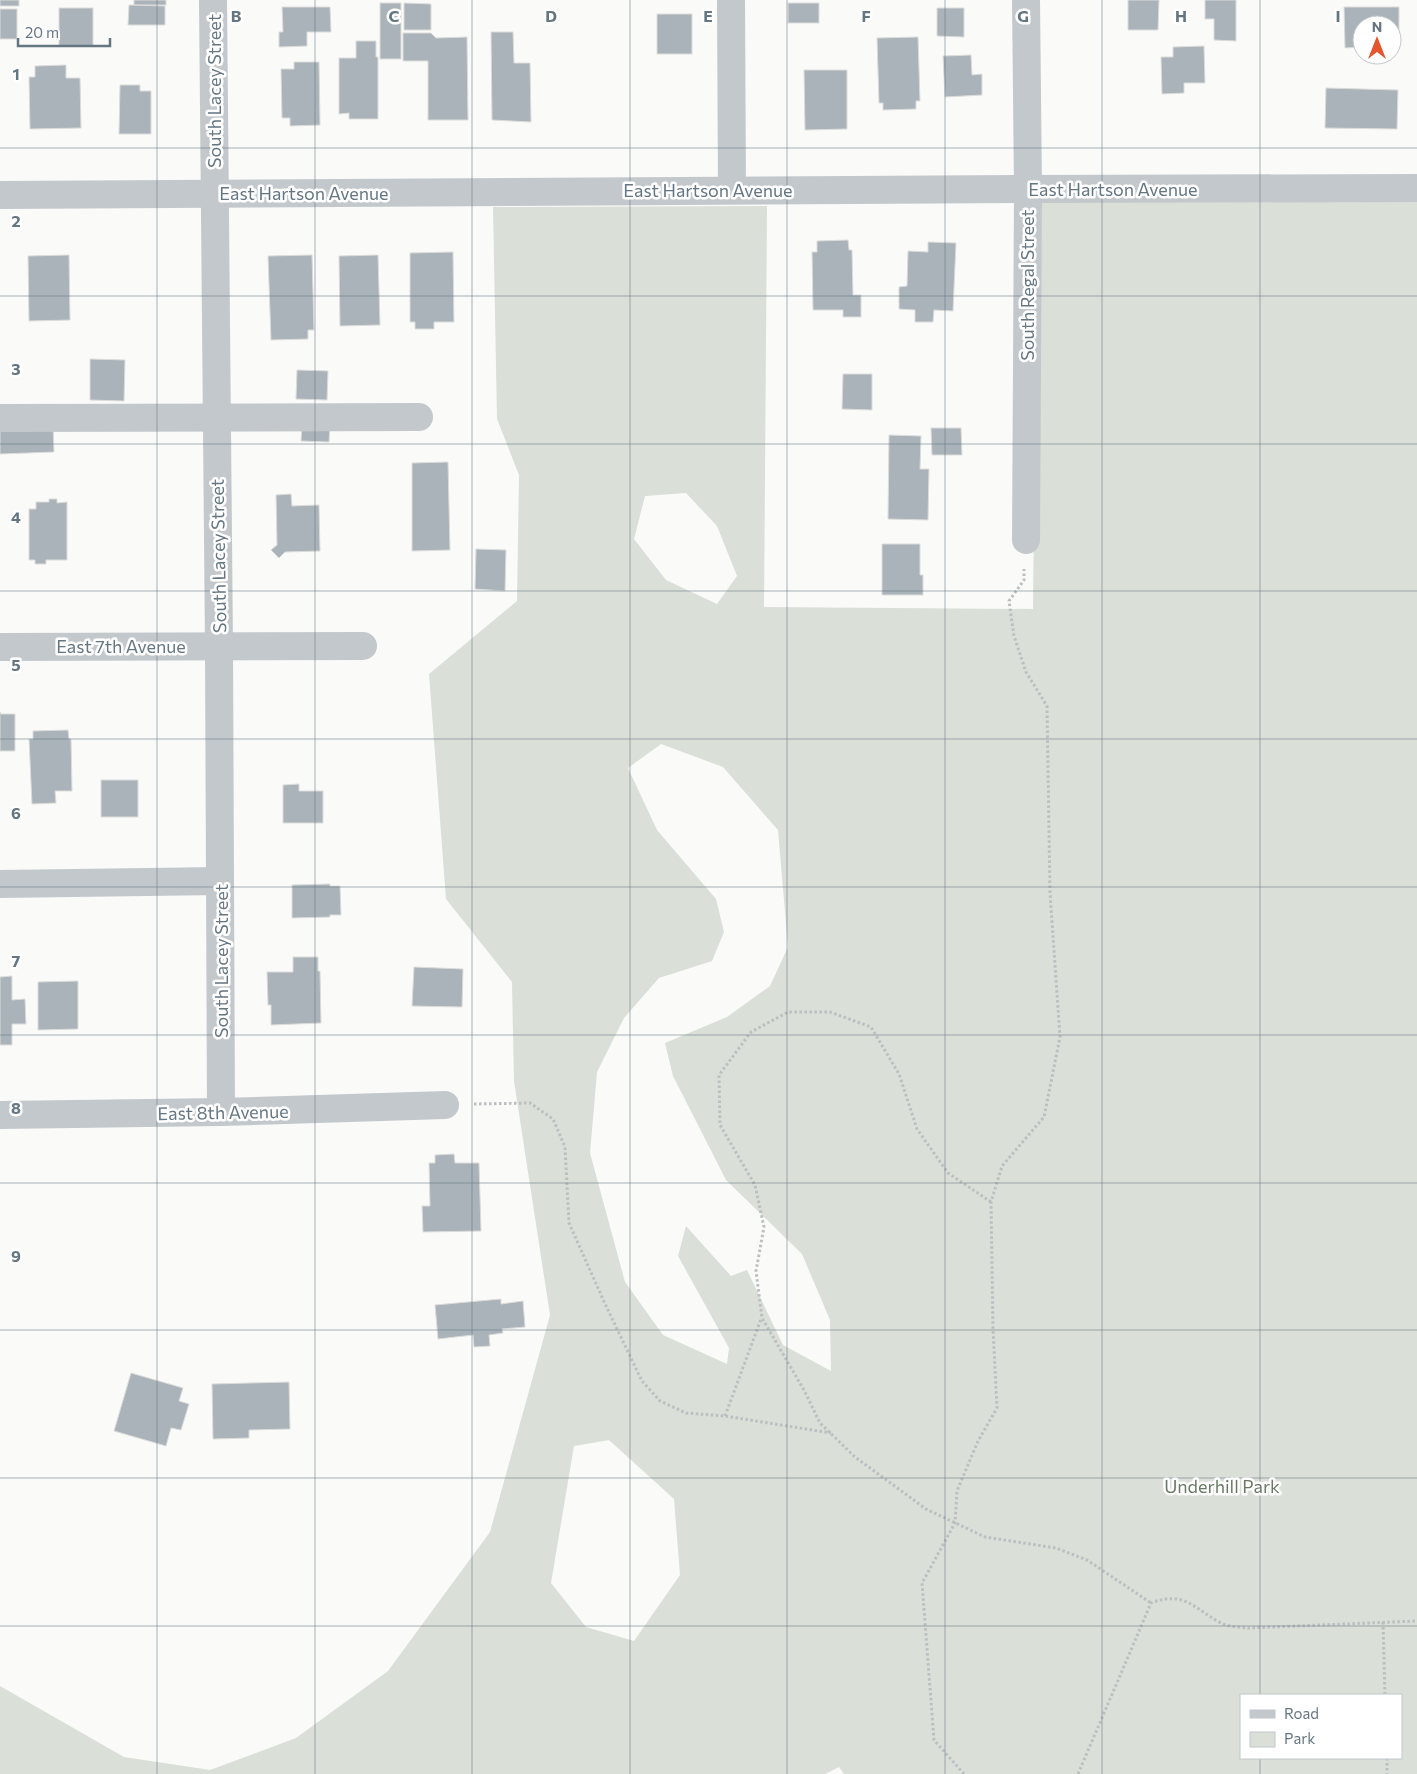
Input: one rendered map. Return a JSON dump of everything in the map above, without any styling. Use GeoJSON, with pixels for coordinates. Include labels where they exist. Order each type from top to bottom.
{"type":"FeatureCollection","features":[{"type":"Feature","properties":{"kind":"street","name":"South Lacey Street"},"geometry":{"type":"LineString","coordinates":[[213,0],[221,1112]]}},
{"type":"Feature","properties":{"kind":"street"},"geometry":{"type":"LineString","coordinates":[[731,0],[732,190]]}},
{"type":"Feature","properties":{"kind":"street","name":"South Regal Street"},"geometry":{"type":"LineString","coordinates":[[1026,0],[1028,189],[1026,540]]}},
{"type":"Feature","properties":{"kind":"street","name":"East Hartson Avenue"},"geometry":{"type":"LineString","coordinates":[[0,195],[1417,188]]}},
{"type":"Feature","properties":{"kind":"street"},"geometry":{"type":"LineString","coordinates":[[0,418],[419,417]]}},
{"type":"Feature","properties":{"kind":"street","name":"East 7th Avenue"},"geometry":{"type":"LineString","coordinates":[[0,647],[363,646]]}},
{"type":"Feature","properties":{"kind":"street"},"geometry":{"type":"LineString","coordinates":[[0,884],[220,880]]}},
{"type":"Feature","properties":{"kind":"street","name":"East 8th Avenue"},"geometry":{"type":"LineString","coordinates":[[0,1116],[445,1105]]}},
{"type":"Feature","properties":{"kind":"path"},"geometry":{"type":"LineString","coordinates":[[964,1774],[934,1740],[922,1583],[956,1523],[957,1491],[978,1440],[997,1408],[993,1329],[991,1202],[1002,1166],[1044,1117],[1060,1037],[1050,893],[1047,706],[1026,672],[1014,636],[1009,601],[1024,580],[1026,540]]}},
{"type":"Feature","properties":{"kind":"path"},"geometry":{"type":"LineString","coordinates":[[991,1202],[948,1173],[917,1129],[899,1074],[870,1027],[830,1012],[788,1012],[751,1032],[719,1075],[720,1125],[755,1185],[764,1227],[756,1270],[762,1318],[804,1390],[820,1422],[855,1457],[926,1508],[985,1537],[1056,1548],[1087,1560],[1152,1603]]}},
{"type":"Feature","properties":{"kind":"path"},"geometry":{"type":"LineString","coordinates":[[445,1105],[530,1103],[553,1119],[565,1147],[569,1223],[642,1381],[660,1401],[686,1413],[725,1416],[831,1433]]}},
{"type":"Feature","properties":{"kind":"path"},"geometry":{"type":"LineString","coordinates":[[725,1416],[762,1318]]}},
{"type":"Feature","properties":{"kind":"path"},"geometry":{"type":"LineString","coordinates":[[1078,1774],[1152,1603],[1163,1599],[1182,1600],[1200,1608],[1222,1624],[1248,1628],[1417,1621]]}},
{"type":"Feature","properties":{"kind":"path"},"geometry":{"type":"LineString","coordinates":[[1383,1622],[1385,1694]]}},
{"type":"Feature","properties":{"kind":"path"},"geometry":{"type":"LineString","coordinates":[[1387,1759],[1387,1774]]}},
{"type":"Feature","properties":{"kind":"green space","name":"Underhill Park"},"geometry":{"type":"Polygon","coordinates":[[[1037,199],[1417,202],[1417,1774],[844,1774],[839,1767],[825,1774],[0,1774],[0,1686],[124,1757],[210,1770],[296,1738],[388,1671],[490,1532],[550,1315],[514,1081],[512,982],[446,899],[429,674],[517,601],[519,475],[497,419],[493,207],[767,206],[764,607],[1033,609],[1037,199]],[[686,493],[645,496],[634,539],[666,580],[717,604],[737,576],[717,526],[686,493]],[[661,744],[628,768],[657,830],[716,899],[724,932],[712,961],[659,978],[624,1018],[597,1072],[590,1153],[625,1282],[663,1335],[727,1364],[729,1348],[678,1256],[686,1226],[731,1276],[747,1270],[783,1345],[831,1371],[830,1320],[802,1254],[726,1180],[673,1076],[665,1043],[727,1017],[770,986],[788,947],[778,830],[723,767],[661,744]],[[609,1440],[574,1446],[551,1583],[586,1627],[634,1641],[680,1575],[674,1499],[609,1440]]]}},
{"type":"Feature","properties":{"kind":"building"},"geometry":{"type":"Polygon","coordinates":[[[0,0],[19,0],[19,6],[0,6],[0,0]]]}},
{"type":"Feature","properties":{"kind":"building"},"geometry":{"type":"Polygon","coordinates":[[[134,0],[166,0],[166,5],[134,5],[134,0]]]}},
{"type":"Feature","properties":{"kind":"building"},"geometry":{"type":"Polygon","coordinates":[[[1128,0],[1159,0],[1158,30],[1128,30],[1128,0]]]}},
{"type":"Feature","properties":{"kind":"building"},"geometry":{"type":"Polygon","coordinates":[[[1205,0],[1236,0],[1236,41],[1214,40],[1214,19],[1205,19],[1205,0]]]}},
{"type":"Feature","properties":{"kind":"building"},"geometry":{"type":"Polygon","coordinates":[[[380,3],[401,3],[401,59],[380,59],[380,3]]]}},
{"type":"Feature","properties":{"kind":"building"},"geometry":{"type":"Polygon","coordinates":[[[404,3],[431,4],[431,30],[404,30],[404,3]]]}},
{"type":"Feature","properties":{"kind":"building"},"geometry":{"type":"Polygon","coordinates":[[[788,3],[819,3],[819,23],[788,23],[788,3]]]}},
{"type":"Feature","properties":{"kind":"building"},"geometry":{"type":"Polygon","coordinates":[[[129,5],[165,6],[165,25],[128,25],[129,5]]]}},
{"type":"Feature","properties":{"kind":"building"},"geometry":{"type":"Polygon","coordinates":[[[282,7],[330,7],[331,32],[307,32],[307,46],[279,47],[279,32],[283,32],[282,7]]]}},
{"type":"Feature","properties":{"kind":"building"},"geometry":{"type":"Polygon","coordinates":[[[1344,7],[1399,7],[1399,15],[1352,15],[1352,48],[1345,48],[1344,7]]]}},
{"type":"Feature","properties":{"kind":"building"},"geometry":{"type":"Polygon","coordinates":[[[59,8],[93,8],[93,46],[59,46],[59,8]]]}},
{"type":"Feature","properties":{"kind":"building"},"geometry":{"type":"Polygon","coordinates":[[[937,8],[964,8],[964,37],[937,36],[937,8]]]}},
{"type":"Feature","properties":{"kind":"building"},"geometry":{"type":"Polygon","coordinates":[[[0,9],[17,9],[17,39],[0,39],[0,9]]]}},
{"type":"Feature","properties":{"kind":"building"},"geometry":{"type":"Polygon","coordinates":[[[657,14],[692,14],[692,54],[657,54],[657,14]]]}},
{"type":"Feature","properties":{"kind":"building"},"geometry":{"type":"Polygon","coordinates":[[[491,32],[513,32],[514,63],[530,63],[531,122],[492,120],[491,32]]]}},
{"type":"Feature","properties":{"kind":"building"},"geometry":{"type":"Polygon","coordinates":[[[403,33],[431,33],[436,38],[467,37],[468,120],[428,120],[428,61],[403,61],[403,33]]]}},
{"type":"Feature","properties":{"kind":"building"},"geometry":{"type":"Polygon","coordinates":[[[918,37],[920,101],[916,101],[916,109],[883,110],[883,103],[879,103],[877,38],[918,37]]]}},
{"type":"Feature","properties":{"kind":"building"},"geometry":{"type":"Polygon","coordinates":[[[356,41],[376,41],[376,57],[378,57],[378,119],[349,119],[349,113],[339,114],[339,58],[356,58],[356,41]]]}},
{"type":"Feature","properties":{"kind":"building"},"geometry":{"type":"Polygon","coordinates":[[[1204,46],[1205,83],[1184,83],[1184,93],[1162,94],[1161,57],[1173,57],[1173,47],[1204,46]]]}},
{"type":"Feature","properties":{"kind":"building"},"geometry":{"type":"Polygon","coordinates":[[[971,55],[972,75],[982,74],[982,95],[945,97],[943,56],[971,55]]]}},
{"type":"Feature","properties":{"kind":"building"},"geometry":{"type":"Polygon","coordinates":[[[294,62],[319,62],[320,125],[290,126],[290,118],[282,118],[281,69],[294,69],[294,62]]]}},
{"type":"Feature","properties":{"kind":"building"},"geometry":{"type":"Polygon","coordinates":[[[66,65],[66,78],[80,78],[81,128],[30,129],[29,77],[35,77],[35,66],[66,65]]]}},
{"type":"Feature","properties":{"kind":"building"},"geometry":{"type":"Polygon","coordinates":[[[804,70],[847,70],[847,129],[805,130],[804,70]]]}},
{"type":"Feature","properties":{"kind":"building"},"geometry":{"type":"Polygon","coordinates":[[[120,85],[140,85],[140,91],[151,91],[151,134],[119,134],[120,85]]]}},
{"type":"Feature","properties":{"kind":"building"},"geometry":{"type":"Polygon","coordinates":[[[1326,88],[1398,90],[1397,129],[1325,128],[1326,88]]]}},
{"type":"Feature","properties":{"kind":"building"},"geometry":{"type":"Polygon","coordinates":[[[848,240],[849,250],[852,250],[853,295],[861,295],[861,317],[843,317],[843,310],[813,310],[812,252],[817,252],[817,241],[848,240]]]}},
{"type":"Feature","properties":{"kind":"building"},"geometry":{"type":"Polygon","coordinates":[[[928,242],[956,243],[953,311],[934,310],[933,322],[915,322],[915,310],[899,309],[899,287],[907,286],[908,251],[928,252],[928,242]]]}},
{"type":"Feature","properties":{"kind":"building"},"geometry":{"type":"Polygon","coordinates":[[[453,252],[454,322],[434,322],[434,329],[415,329],[415,322],[410,322],[410,253],[453,252]]]}},
{"type":"Feature","properties":{"kind":"building"},"geometry":{"type":"Polygon","coordinates":[[[69,255],[70,320],[29,321],[28,256],[69,255]]]}},
{"type":"Feature","properties":{"kind":"building"},"geometry":{"type":"Polygon","coordinates":[[[312,255],[314,330],[308,330],[308,339],[271,340],[268,256],[312,255]]]}},
{"type":"Feature","properties":{"kind":"building"},"geometry":{"type":"Polygon","coordinates":[[[378,255],[380,325],[340,326],[339,256],[378,255]]]}},
{"type":"Feature","properties":{"kind":"building"},"geometry":{"type":"Polygon","coordinates":[[[90,359],[125,360],[124,401],[90,400],[90,359]]]}},
{"type":"Feature","properties":{"kind":"building"},"geometry":{"type":"Polygon","coordinates":[[[297,370],[328,371],[327,400],[296,399],[297,370]]]}},
{"type":"Feature","properties":{"kind":"building"},"geometry":{"type":"Polygon","coordinates":[[[843,374],[872,374],[872,410],[842,409],[843,374]]]}},
{"type":"Feature","properties":{"kind":"building"},"geometry":{"type":"Polygon","coordinates":[[[53,424],[54,452],[0,454],[0,426],[53,424]]]}},
{"type":"Feature","properties":{"kind":"building"},"geometry":{"type":"Polygon","coordinates":[[[302,424],[330,426],[329,442],[301,441],[302,424]]]}},
{"type":"Feature","properties":{"kind":"building"},"geometry":{"type":"Polygon","coordinates":[[[931,428],[961,428],[962,455],[932,455],[931,428]]]}},
{"type":"Feature","properties":{"kind":"building"},"geometry":{"type":"Polygon","coordinates":[[[889,435],[921,436],[920,469],[929,469],[928,520],[888,519],[889,435]]]}},
{"type":"Feature","properties":{"kind":"building"},"geometry":{"type":"Polygon","coordinates":[[[448,462],[450,550],[412,551],[412,463],[448,462]]]}},
{"type":"Feature","properties":{"kind":"building"},"geometry":{"type":"Polygon","coordinates":[[[291,494],[292,506],[319,505],[320,551],[285,552],[279,558],[271,550],[277,545],[276,495],[291,494]]]}},
{"type":"Feature","properties":{"kind":"building"},"geometry":{"type":"Polygon","coordinates":[[[49,499],[57,499],[57,503],[67,502],[67,560],[46,560],[46,564],[35,564],[35,560],[29,560],[29,509],[36,509],[36,502],[49,502],[49,499]]]}},
{"type":"Feature","properties":{"kind":"building"},"geometry":{"type":"Polygon","coordinates":[[[882,544],[920,544],[920,575],[923,575],[923,595],[882,595],[882,544]]]}},
{"type":"Feature","properties":{"kind":"building"},"geometry":{"type":"Polygon","coordinates":[[[476,549],[506,550],[505,591],[475,589],[476,549]]]}},
{"type":"Feature","properties":{"kind":"building"},"geometry":{"type":"Polygon","coordinates":[[[0,712],[1,714],[15,714],[15,751],[0,751],[0,712]]]}},
{"type":"Feature","properties":{"kind":"building"},"geometry":{"type":"Polygon","coordinates":[[[68,730],[69,739],[71,739],[72,791],[55,791],[56,803],[32,804],[29,739],[33,739],[33,731],[68,730]]]}},
{"type":"Feature","properties":{"kind":"building"},"geometry":{"type":"Polygon","coordinates":[[[101,780],[138,780],[138,817],[101,817],[101,780]]]}},
{"type":"Feature","properties":{"kind":"building"},"geometry":{"type":"Polygon","coordinates":[[[299,784],[299,791],[323,791],[323,823],[283,823],[283,785],[299,784]]]}},
{"type":"Feature","properties":{"kind":"building"},"geometry":{"type":"Polygon","coordinates":[[[330,884],[330,886],[340,886],[341,915],[292,918],[292,885],[330,884]]]}},
{"type":"Feature","properties":{"kind":"building"},"geometry":{"type":"Polygon","coordinates":[[[293,957],[318,957],[321,1023],[271,1025],[271,1005],[268,1005],[267,972],[293,972],[293,957]]]}},
{"type":"Feature","properties":{"kind":"building"},"geometry":{"type":"Polygon","coordinates":[[[414,967],[463,969],[462,1007],[412,1006],[414,967]]]}},
{"type":"Feature","properties":{"kind":"building"},"geometry":{"type":"Polygon","coordinates":[[[12,976],[12,1000],[25,999],[26,1024],[12,1024],[12,1045],[0,1045],[0,977],[12,976]]]}},
{"type":"Feature","properties":{"kind":"building"},"geometry":{"type":"Polygon","coordinates":[[[78,981],[78,1029],[38,1030],[38,982],[78,981]]]}},
{"type":"Feature","properties":{"kind":"building"},"geometry":{"type":"Polygon","coordinates":[[[454,1154],[455,1163],[479,1163],[481,1231],[423,1232],[422,1206],[430,1206],[429,1163],[435,1163],[435,1155],[454,1154]]]}},
{"type":"Feature","properties":{"kind":"building"},"geometry":{"type":"Polygon","coordinates":[[[501,1299],[501,1304],[523,1301],[525,1327],[502,1329],[503,1333],[489,1335],[490,1346],[474,1347],[473,1335],[438,1339],[435,1305],[501,1299]]]}},
{"type":"Feature","properties":{"kind":"building"},"geometry":{"type":"Polygon","coordinates":[[[131,1373],[183,1388],[179,1401],[189,1404],[181,1430],[171,1428],[166,1446],[114,1431],[131,1373]]]}},
{"type":"Feature","properties":{"kind":"building"},"geometry":{"type":"Polygon","coordinates":[[[289,1382],[290,1429],[249,1430],[249,1438],[213,1439],[212,1384],[289,1382]]]}}]}
